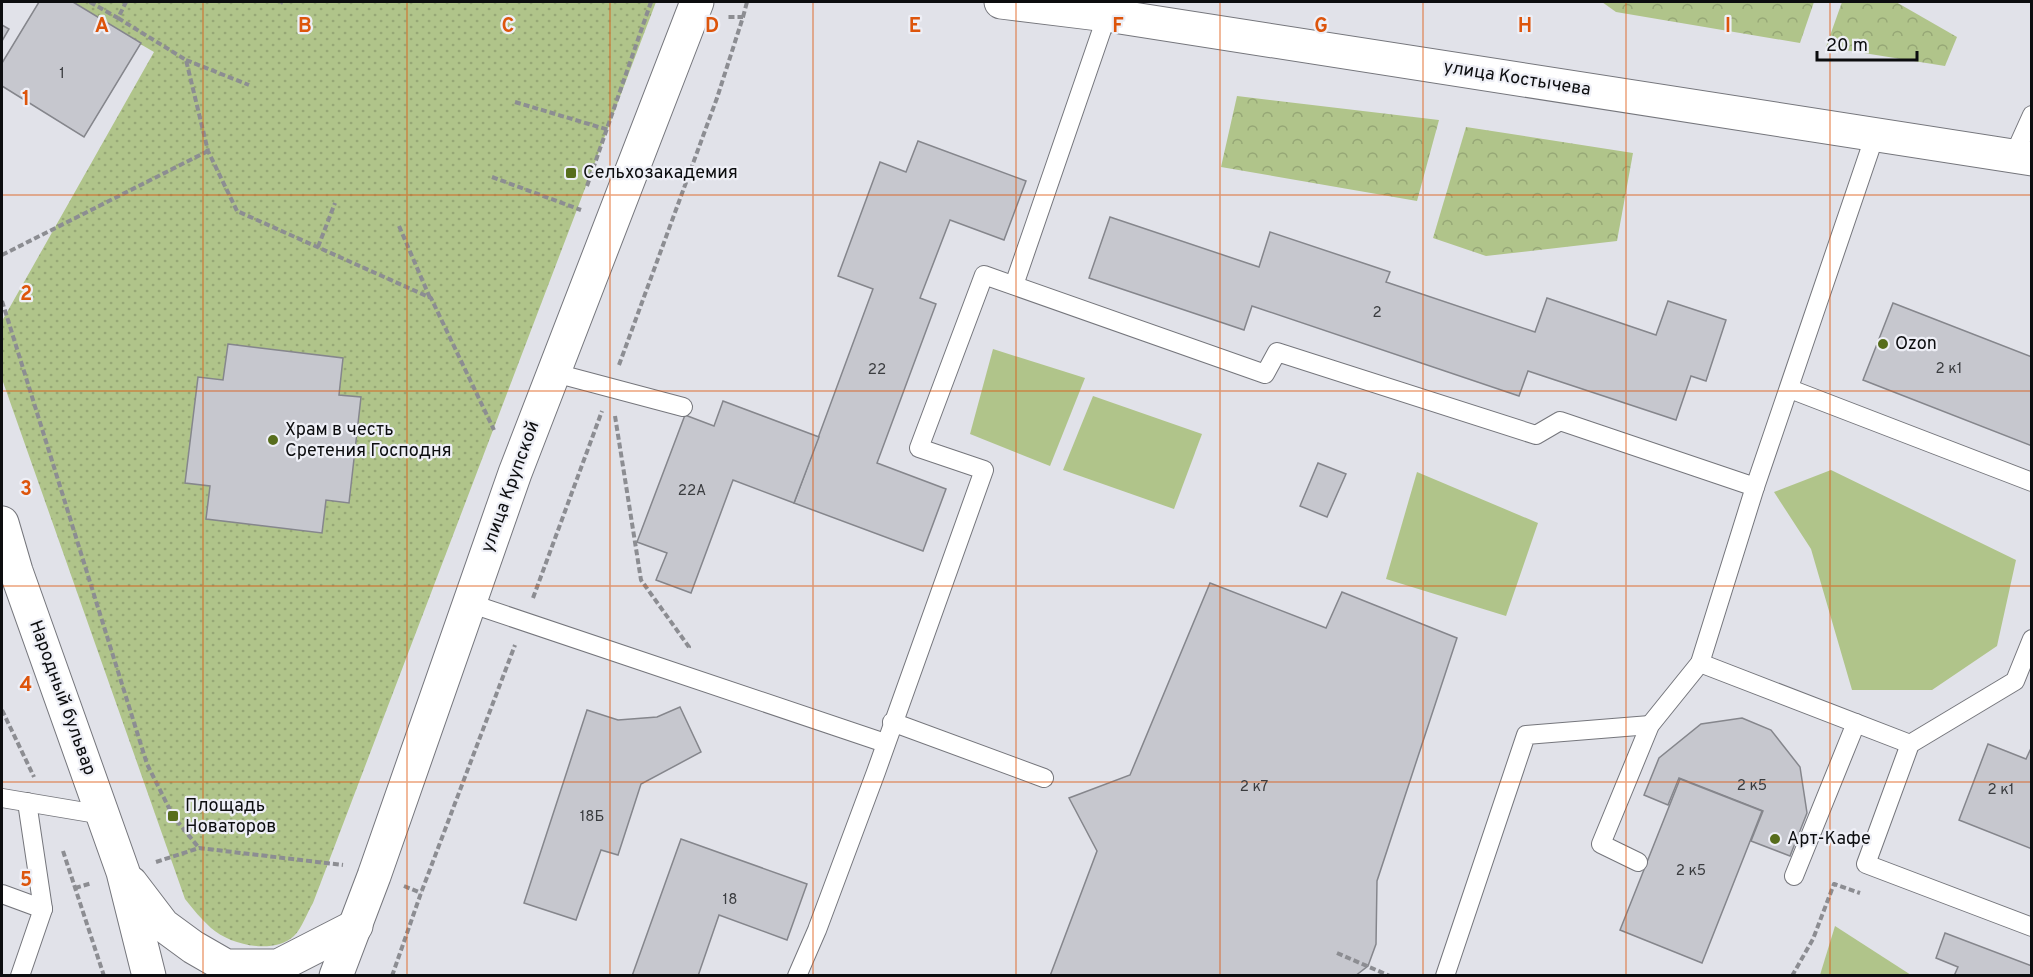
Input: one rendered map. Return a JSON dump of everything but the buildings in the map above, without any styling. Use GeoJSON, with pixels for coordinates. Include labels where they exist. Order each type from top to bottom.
{"type":"FeatureCollection","features":[{"type":"Feature","properties":{"kind":"street","name":"улица Костычева"},"geometry":{"type":"LineString","coordinates":[[1001,2],[1107,15],[2022,158]]}},
{"type":"Feature","properties":{"kind":"street","name":"улица Крупской"},"geometry":{"type":"LineString","coordinates":[[336,975],[374,876],[515,473],[693,10]]}},
{"type":"Feature","properties":{"kind":"street","name":"Народный бульвар"},"geometry":{"type":"LineString","coordinates":[[2,523],[9,575],[103,814],[123,872],[149,975]]}},
{"type":"Feature","properties":{"kind":"street","name":"Народный бульвар"},"geometry":{"type":"LineString","coordinates":[[123,872],[163,925],[193,947],[226,966],[278,966],[356,926]]}},
{"type":"Feature","properties":{"kind":"lane"},"geometry":{"type":"LineString","coordinates":[[1014,285],[1107,15]]}},
{"type":"Feature","properties":{"kind":"lane"},"geometry":{"type":"LineString","coordinates":[[2022,158],[2031,115]]}},
{"type":"Feature","properties":{"kind":"lane"},"geometry":{"type":"LineString","coordinates":[[1638,862],[1601,844],[1650,725],[1700,663],[1755,487],[1875,135]]}},
{"type":"Feature","properties":{"kind":"lane"},"geometry":{"type":"LineString","coordinates":[[797,975],[817,930],[984,470],[919,448],[984,274],[1265,374],[1277,352],[1536,435],[1560,421],[1755,487]]}},
{"type":"Feature","properties":{"kind":"lane"},"geometry":{"type":"LineString","coordinates":[[555,373],[682,407]]}},
{"type":"Feature","properties":{"kind":"lane"},"geometry":{"type":"LineString","coordinates":[[1790,389],[2031,483]]}},
{"type":"Feature","properties":{"kind":"lane"},"geometry":{"type":"LineString","coordinates":[[469,603],[885,743]]}},
{"type":"Feature","properties":{"kind":"lane"},"geometry":{"type":"LineString","coordinates":[[2031,639],[2015,681],[1910,744],[1866,864],[2031,927]]}},
{"type":"Feature","properties":{"kind":"lane"},"geometry":{"type":"LineString","coordinates":[[1700,663],[1910,744]]}},
{"type":"Feature","properties":{"kind":"lane"},"geometry":{"type":"LineString","coordinates":[[892,722],[1044,778]]}},
{"type":"Feature","properties":{"kind":"lane"},"geometry":{"type":"LineString","coordinates":[[1794,876],[1856,723]]}},
{"type":"Feature","properties":{"kind":"lane"},"geometry":{"type":"LineString","coordinates":[[1445,975],[1526,735],[1650,725]]}},
{"type":"Feature","properties":{"kind":"lane"},"geometry":{"type":"LineString","coordinates":[[2,798],[103,814]]}},
{"type":"Feature","properties":{"kind":"lane"},"geometry":{"type":"LineString","coordinates":[[20,975],[43,909],[27,802]]}},
{"type":"Feature","properties":{"kind":"lane"},"geometry":{"type":"LineString","coordinates":[[2,894],[43,909]]}},
{"type":"Feature","properties":{"kind":"path"},"geometry":{"type":"LineString","coordinates":[[90,2],[186,60],[249,85]]}},
{"type":"Feature","properties":{"kind":"path"},"geometry":{"type":"LineString","coordinates":[[118,18],[126,2]]}},
{"type":"Feature","properties":{"kind":"path"},"geometry":{"type":"LineString","coordinates":[[392,975],[717,98],[747,2]]}},
{"type":"Feature","properties":{"kind":"path"},"geometry":{"type":"LineString","coordinates":[[693,10],[743,17]]}},
{"type":"Feature","properties":{"kind":"path"},"geometry":{"type":"LineString","coordinates":[[186,60],[208,151],[237,211],[431,298]]}},
{"type":"Feature","properties":{"kind":"path"},"geometry":{"type":"LineString","coordinates":[[515,102],[607,129],[642,144]]}},
{"type":"Feature","properties":{"kind":"path"},"geometry":{"type":"LineString","coordinates":[[2,255],[208,151]]}},
{"type":"Feature","properties":{"kind":"path"},"geometry":{"type":"LineString","coordinates":[[492,177],[578,209],[614,218]]}},
{"type":"Feature","properties":{"kind":"path"},"geometry":{"type":"LineString","coordinates":[[318,247],[335,203]]}},
{"type":"Feature","properties":{"kind":"path"},"geometry":{"type":"LineString","coordinates":[[399,226],[515,473]]}},
{"type":"Feature","properties":{"kind":"path"},"geometry":{"type":"LineString","coordinates":[[2,301],[147,764],[173,816],[199,848]]}},
{"type":"Feature","properties":{"kind":"path"},"geometry":{"type":"LineString","coordinates":[[611,388],[641,580],[688,646],[679,674]]}},
{"type":"Feature","properties":{"kind":"path"},"geometry":{"type":"LineString","coordinates":[[75,888],[199,848],[347,866],[421,893]]}},
{"type":"Feature","properties":{"kind":"path"},"geometry":{"type":"LineString","coordinates":[[1792,975],[1813,939],[1834,884],[1865,894]]}},
{"type":"Feature","properties":{"kind":"path"},"geometry":{"type":"LineString","coordinates":[[1337,953],[1390,975]]}},
{"type":"Feature","properties":{"kind":"green space"},"geometry":{"type":"Polygon","coordinates":[[[68,2],[656,2],[313,903],[294,936],[275,945],[252,946],[219,934],[200,918],[185,899],[2,379],[2,321],[154,52],[68,2]]]}},
{"type":"Feature","properties":{"kind":"green space"},"geometry":{"type":"Polygon","coordinates":[[[1602,2],[1814,2],[1800,43],[1616,12],[1602,2]]]}},
{"type":"Feature","properties":{"kind":"green space"},"geometry":{"type":"Polygon","coordinates":[[[1842,2],[1896,2],[1957,37],[1945,66],[1826,47],[1842,2]]]}},
{"type":"Feature","properties":{"kind":"green space"},"geometry":{"type":"Polygon","coordinates":[[[1237,96],[1439,120],[1417,201],[1221,167],[1237,96]]]}},
{"type":"Feature","properties":{"kind":"green space"},"geometry":{"type":"Polygon","coordinates":[[[1466,127],[1633,153],[1617,241],[1486,256],[1433,238],[1466,127]]]}},
{"type":"Feature","properties":{"kind":"green space"},"geometry":{"type":"Polygon","coordinates":[[[993,349],[1085,378],[1050,466],[970,434],[993,349]]]}},
{"type":"Feature","properties":{"kind":"green space"},"geometry":{"type":"Polygon","coordinates":[[[1093,396],[1202,434],[1174,509],[1063,470],[1093,396]]]}},
{"type":"Feature","properties":{"kind":"green space"},"geometry":{"type":"Polygon","coordinates":[[[1831,470],[2016,560],[1997,646],[1932,690],[1852,690],[1811,549],[1774,492],[1831,470]]]}},
{"type":"Feature","properties":{"kind":"green space"},"geometry":{"type":"Polygon","coordinates":[[[1417,472],[1538,523],[1506,616],[1386,579],[1417,472]]]}},
{"type":"Feature","properties":{"kind":"green space"},"geometry":{"type":"Polygon","coordinates":[[[1835,926],[1911,975],[1820,975],[1835,926]]]}},
{"type":"Feature","properties":{"kind":"place","name":"Сельхозакадемия"},"geometry":{"type":"Point","coordinates":[571,173]}},
{"type":"Feature","properties":{"kind":"place","name":"Ozon"},"geometry":{"type":"Point","coordinates":[1883,344]}},
{"type":"Feature","properties":{"kind":"place","name":"Храм в честь Сретения Господня"},"geometry":{"type":"Point","coordinates":[273,440]}},
{"type":"Feature","properties":{"kind":"place","name":"Площадь Новаторов"},"geometry":{"type":"Point","coordinates":[173,816]}},
{"type":"Feature","properties":{"kind":"place","name":"Арт-Кафе"},"geometry":{"type":"Point","coordinates":[1775,839]}}]}
